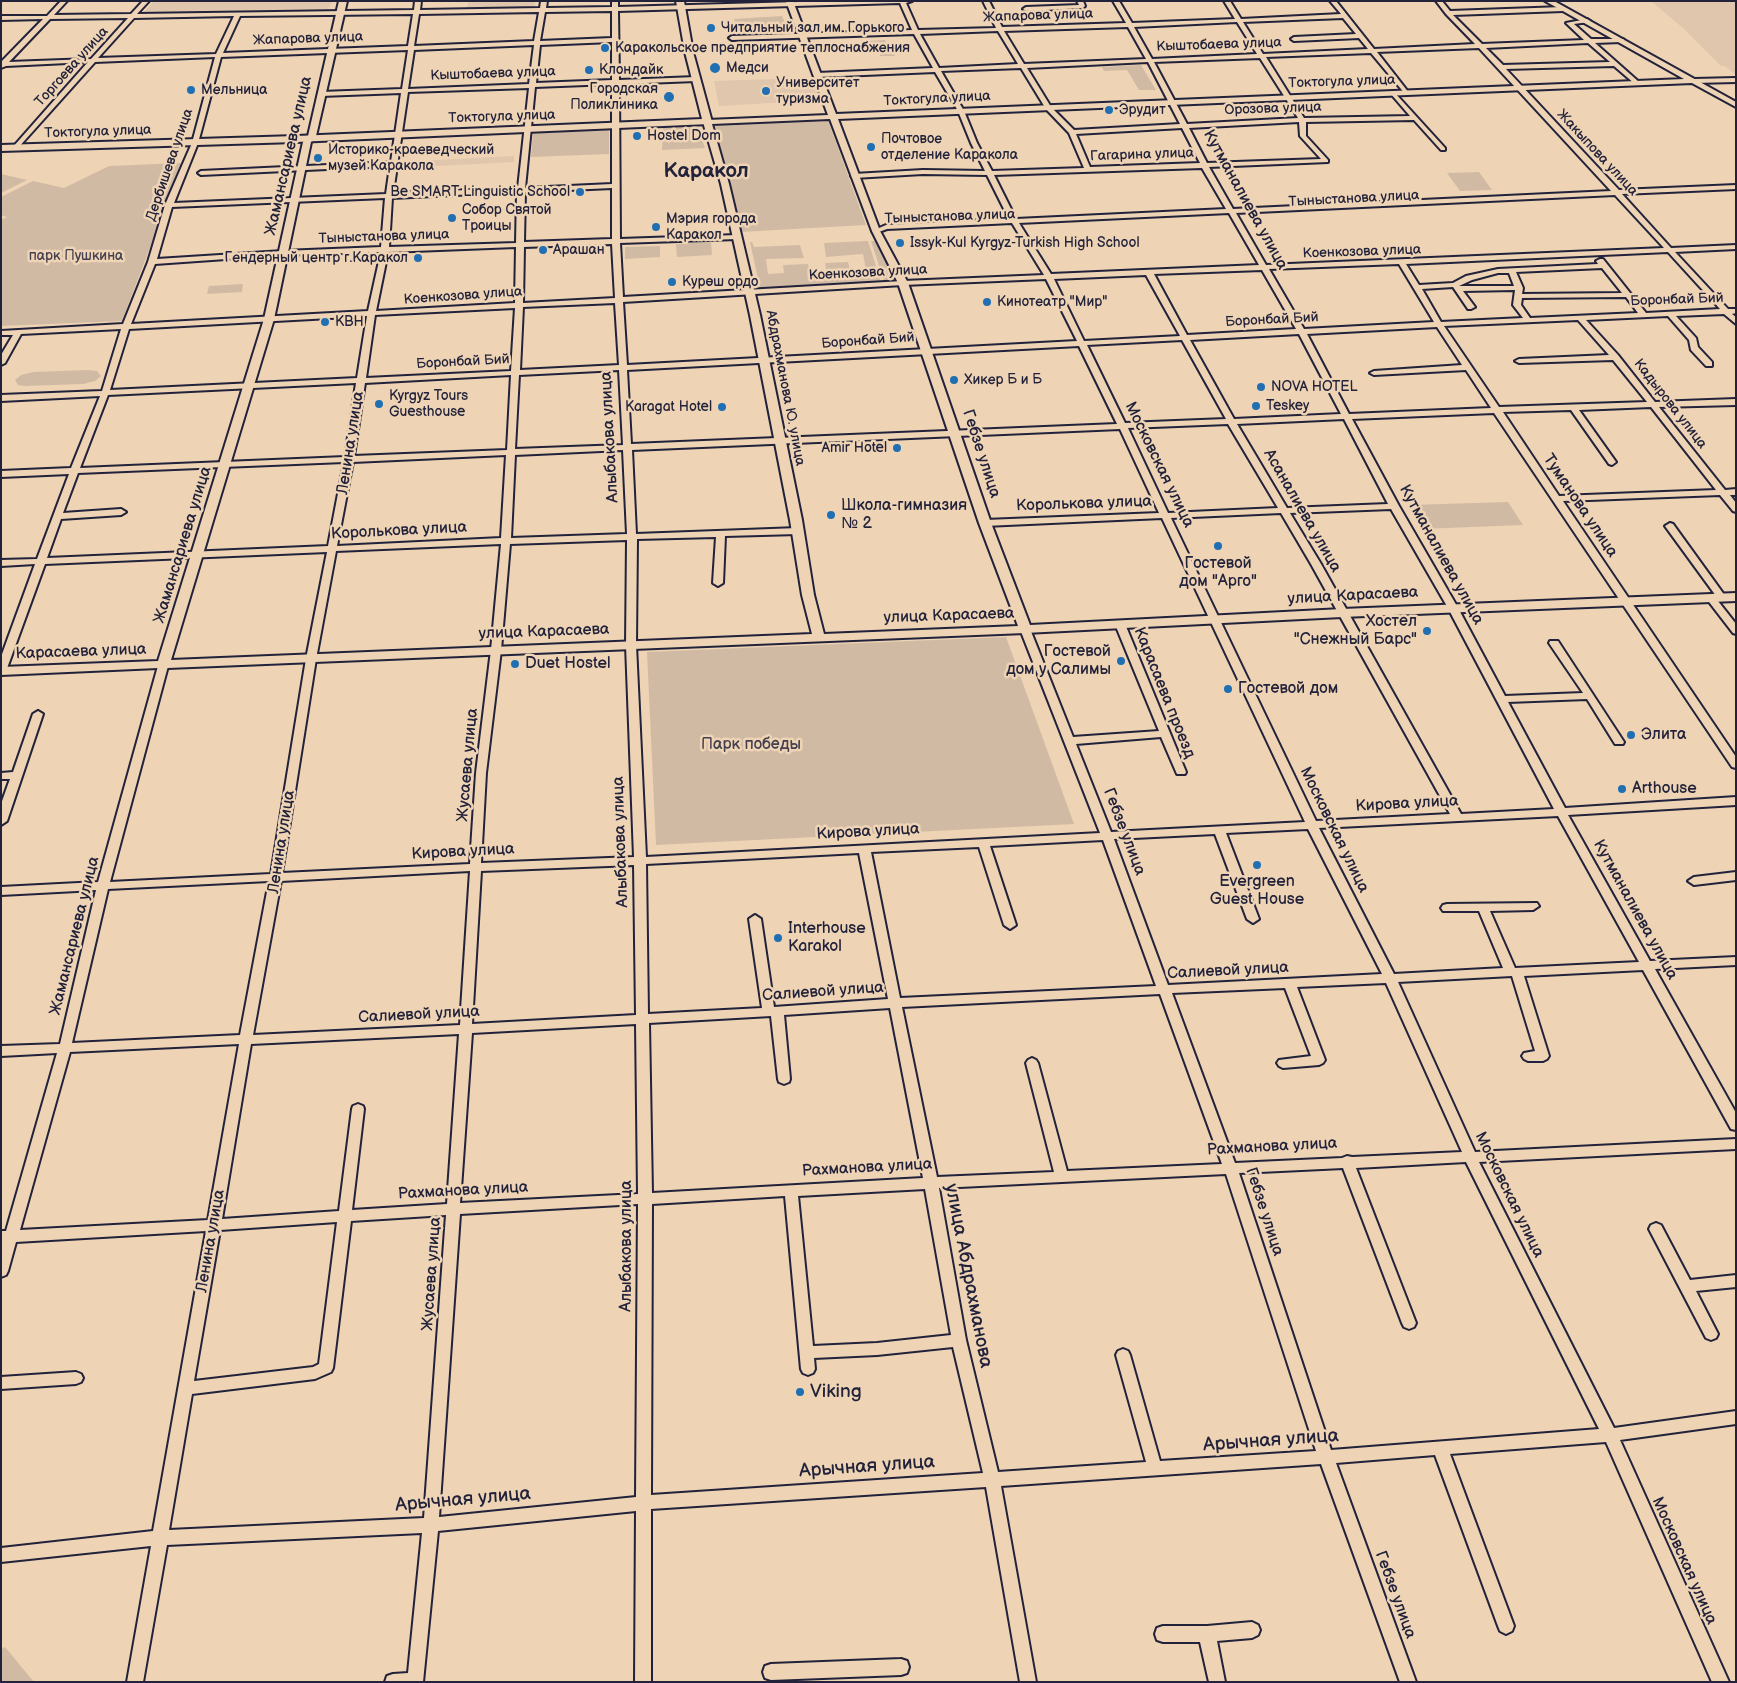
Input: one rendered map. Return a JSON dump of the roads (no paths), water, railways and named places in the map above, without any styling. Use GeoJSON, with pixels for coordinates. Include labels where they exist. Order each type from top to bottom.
{"type":"FeatureCollection","features":[{"type":"Feature","properties":{"kind":"highway","name":"Абдрахманова Ю. улица"},"geometry":{"type":"LineString","coordinates":[[681,4],[707,122]]}},
{"type":"Feature","properties":{"kind":"highway","name":"Токтогула улица"},"geometry":{"type":"LineString","coordinates":[[1,148],[195,143],[707,122]]}},
{"type":"Feature","properties":{"kind":"main road","name":"Жамансариева улица"},"geometry":{"type":"LineString","coordinates":[[163,666],[269,319],[307,142],[312,136],[343,1]]}},
{"type":"Feature","properties":{"kind":"main road"},"geometry":{"type":"LineString","coordinates":[[1548,1],[1736,105]]}},
{"type":"Feature","properties":{"kind":"main road","name":"Гебзе улица"},"geometry":{"type":"LineString","coordinates":[[789,3],[876,231],[903,283],[985,523],[1025,629]]}},
{"type":"Feature","properties":{"kind":"main road","name":"Токтогула улица"},"geometry":{"type":"LineString","coordinates":[[707,122],[1694,81]]}},
{"type":"Feature","properties":{"kind":"main road","name":"Абдрахманова Ю. улица"},"geometry":{"type":"LineString","coordinates":[[707,122],[750,292],[798,531],[808,595],[819,637]]}},
{"type":"Feature","properties":{"kind":"main road","name":"улица Карасаева"},"geometry":{"type":"LineString","coordinates":[[163,666],[496,650],[1025,629],[1625,600],[1736,597]]}},
{"type":"Feature","properties":{"kind":"main road","name":"Карасаева улица"},"geometry":{"type":"LineString","coordinates":[[1,671],[163,666]]}},
{"type":"Feature","properties":{"kind":"street"},"geometry":{"type":"LineString","coordinates":[[2,65],[64,1]]}},
{"type":"Feature","properties":{"kind":"street","name":"Торгоева улица"},"geometry":{"type":"LineString","coordinates":[[15,148],[146,1]]}},
{"type":"Feature","properties":{"kind":"street","name":"Ленина улица"},"geometry":{"type":"LineString","coordinates":[[135,1682],[246,1039],[276,877],[311,660],[349,460],[371,314],[385,250],[394,164],[418,1]]}},
{"type":"Feature","properties":{"kind":"street","name":"Жусаева улица"},"geometry":{"type":"LineString","coordinates":[[415,1681],[432,1525],[466,1029],[481,773],[496,650],[506,541],[519,305],[521,190],[537,42],[544,1]]}},
{"type":"Feature","properties":{"kind":"street","name":"Алыбакова улица"},"geometry":{"type":"LineString","coordinates":[[615,1],[613,186],[632,537],[631,645],[640,861],[645,1198],[643,1682]]}},
{"type":"Feature","properties":{"kind":"street","name":"Московская улица"},"geometry":{"type":"LineString","coordinates":[[902,1],[915,31],[960,111],[1016,224],[1048,277],[1124,427],[1312,825],[1390,978],[1470,1156],[1610,1435],[1721,1682]]}},
{"type":"Feature","properties":{"kind":"street"},"geometry":{"type":"LineString","coordinates":[[1,18],[615,9],[681,4],[910,1]]}},
{"type":"Feature","properties":{"kind":"street"},"geometry":{"type":"LineString","coordinates":[[986,1],[1000,29],[1048,108],[1072,132],[1088,170]]}},
{"type":"Feature","properties":{"kind":"street"},"geometry":{"type":"LineString","coordinates":[[1026,10],[1081,8],[1080,1]]}},
{"type":"Feature","properties":{"kind":"street","name":"Кутманалиева улица"},"geometry":{"type":"LineString","coordinates":[[1116,1],[1147,60],[1173,102],[1204,165],[1302,332],[1394,506],[1453,608],[1561,812],[1736,1125]]}},
{"type":"Feature","properties":{"kind":"street","name":"Гагарина улица"},"geometry":{"type":"LineString","coordinates":[[856,179],[925,178],[949,174],[1326,161],[1303,136],[1302,120],[1227,1]]}},
{"type":"Feature","properties":{"kind":"street"},"geometry":{"type":"LineString","coordinates":[[1333,1],[1406,93]]}},
{"type":"Feature","properties":{"kind":"street","name":"Жакыпова улица"},"geometry":{"type":"LineString","coordinates":[[1440,1],[1448,13],[1501,67],[1669,251],[1731,311],[1736,322]]}},
{"type":"Feature","properties":{"kind":"street"},"geometry":{"type":"LineString","coordinates":[[1448,13],[1562,9]]}},
{"type":"Feature","properties":{"kind":"street","name":"Дербишева улица"},"geometry":{"type":"LineString","coordinates":[[105,394],[126,326],[152,262],[169,205],[195,143],[219,55],[238,14]]}},
{"type":"Feature","properties":{"kind":"street","name":"Жапарова улица"},"geometry":{"type":"LineString","coordinates":[[732,38],[1240,22],[1345,16]]}},
{"type":"Feature","properties":{"kind":"street"},"geometry":{"type":"LineString","coordinates":[[1587,21],[1569,23],[1637,83]]}},
{"type":"Feature","properties":{"kind":"street"},"geometry":{"type":"LineString","coordinates":[[1294,39],[1361,36]]}},
{"type":"Feature","properties":{"kind":"street","name":"Жапарова улица"},"geometry":{"type":"LineString","coordinates":[[2,65],[615,40]]}},
{"type":"Feature","properties":{"kind":"street","name":"Кыштобаева улица"},"geometry":{"type":"LineString","coordinates":[[817,75],[1621,40]]}},
{"type":"Feature","properties":{"kind":"street"},"geometry":{"type":"LineString","coordinates":[[1501,67],[1615,64]]}},
{"type":"Feature","properties":{"kind":"street","name":"Кыштобаева улица"},"geometry":{"type":"LineString","coordinates":[[321,94],[696,79]]}},
{"type":"Feature","properties":{"kind":"street"},"geometry":{"type":"LineString","coordinates":[[1694,81],[1736,80]]}},
{"type":"Feature","properties":{"kind":"street"},"geometry":{"type":"LineString","coordinates":[[1394,94],[1442,148]]}},
{"type":"Feature","properties":{"kind":"street","name":"Орозова улица"},"geometry":{"type":"LineString","coordinates":[[1072,132],[1302,120],[1415,118]]}},
{"type":"Feature","properties":{"kind":"street"},"geometry":{"type":"LineString","coordinates":[[202,173],[394,164]]}},
{"type":"Feature","properties":{"kind":"street"},"geometry":{"type":"LineString","coordinates":[[169,205],[613,186]]}},
{"type":"Feature","properties":{"kind":"street","name":"Тыныстанова улица"},"geometry":{"type":"LineString","coordinates":[[876,231],[894,234],[1016,224],[1736,187]]}},
{"type":"Feature","properties":{"kind":"street","name":"Тыныстанова улица"},"geometry":{"type":"LineString","coordinates":[[1232,214],[1624,200],[1736,194]]}},
{"type":"Feature","properties":{"kind":"street","name":"Тыныстанова улица"},"geometry":{"type":"LineString","coordinates":[[152,262],[283,253],[737,236]]}},
{"type":"Feature","properties":{"kind":"street","name":"Коенкозова улица"},"geometry":{"type":"LineString","coordinates":[[1,333],[371,314],[903,283],[1402,263],[1736,247]]}},
{"type":"Feature","properties":{"kind":"street"},"geometry":{"type":"LineString","coordinates":[[1594,254],[1644,315]]}},
{"type":"Feature","properties":{"kind":"street"},"geometry":{"type":"LineString","coordinates":[[1486,259],[1498,271]]}},
{"type":"Feature","properties":{"kind":"street","name":"Туманова улица"},"geometry":{"type":"LineString","coordinates":[[1402,263],[1439,324],[1736,765]]}},
{"type":"Feature","properties":{"kind":"street"},"geometry":{"type":"LineString","coordinates":[[1457,287],[1469,278],[1498,271],[1604,266]]}},
{"type":"Feature","properties":{"kind":"street"},"geometry":{"type":"LineString","coordinates":[[1512,271],[1518,292],[1517,305],[1528,320]]}},
{"type":"Feature","properties":{"kind":"street","name":"Асаналиева улица"},"geometry":{"type":"LineString","coordinates":[[1149,273],[1232,423],[1316,564],[1457,817]]}},
{"type":"Feature","properties":{"kind":"street"},"geometry":{"type":"LineString","coordinates":[[1417,287],[1457,287],[1518,292],[1628,295]]}},
{"type":"Feature","properties":{"kind":"street"},"geometry":{"type":"LineString","coordinates":[[1457,287],[1471,307]]}},
{"type":"Feature","properties":{"kind":"street","name":"Боронбай Бий"},"geometry":{"type":"LineString","coordinates":[[1,398],[765,361],[1439,324],[1731,311]]}},
{"type":"Feature","properties":{"kind":"street"},"geometry":{"type":"LineString","coordinates":[[1670,314],[1693,340],[1694,348],[1709,364]]}},
{"type":"Feature","properties":{"kind":"street","name":"Кадырова улица"},"geometry":{"type":"LineString","coordinates":[[1580,318],[1615,356],[1736,509]]}},
{"type":"Feature","properties":{"kind":"street"},"geometry":{"type":"LineString","coordinates":[[1,363],[18,333]]}},
{"type":"Feature","properties":{"kind":"street"},"geometry":{"type":"LineString","coordinates":[[1520,361],[1615,356]]}},
{"type":"Feature","properties":{"kind":"street"},"geometry":{"type":"LineString","coordinates":[[1374,373],[1469,367]]}},
{"type":"Feature","properties":{"kind":"street"},"geometry":{"type":"LineString","coordinates":[[1,671],[74,471],[105,394]]}},
{"type":"Feature","properties":{"kind":"street"},"geometry":{"type":"LineString","coordinates":[[1,474],[1232,423],[1497,410],[1736,402]]}},
{"type":"Feature","properties":{"kind":"street"},"geometry":{"type":"LineString","coordinates":[[1573,407],[1612,462]]}},
{"type":"Feature","properties":{"kind":"street"},"geometry":{"type":"LineString","coordinates":[[1557,499],[1736,492]]}},
{"type":"Feature","properties":{"kind":"street","name":"Королькова улица"},"geometry":{"type":"LineString","coordinates":[[985,523],[1394,506]]}},
{"type":"Feature","properties":{"kind":"street"},"geometry":{"type":"LineString","coordinates":[[58,516],[121,512]]}},
{"type":"Feature","properties":{"kind":"street"},"geometry":{"type":"LineString","coordinates":[[1670,526],[1736,631]]}},
{"type":"Feature","properties":{"kind":"street","name":"Королькова улица"},"geometry":{"type":"LineString","coordinates":[[1,564],[506,541],[798,531]]}},
{"type":"Feature","properties":{"kind":"street"},"geometry":{"type":"LineString","coordinates":[[718,583],[721,533]]}},
{"type":"Feature","properties":{"kind":"street","name":"Карасаева проезд"},"geometry":{"type":"LineString","coordinates":[[1120,624],[1181,772]]}},
{"type":"Feature","properties":{"kind":"street","name":"Гебзе улица"},"geometry":{"type":"LineString","coordinates":[[1025,629],[1107,836],[1230,1167],[1326,1457],[1408,1682]]}},
{"type":"Feature","properties":{"kind":"street"},"geometry":{"type":"LineString","coordinates":[[1554,643],[1619,742]]}},
{"type":"Feature","properties":{"kind":"street","name":"Жамансариева улица"},"geometry":{"type":"LineString","coordinates":[[1,1271],[6,1236],[65,1048],[103,886],[163,666]]}},
{"type":"Feature","properties":{"kind":"street"},"geometry":{"type":"LineString","coordinates":[[1501,699],[1590,696]]}},
{"type":"Feature","properties":{"kind":"street"},"geometry":{"type":"LineString","coordinates":[[1,821],[38,714]]}},
{"type":"Feature","properties":{"kind":"street"},"geometry":{"type":"LineString","coordinates":[[1070,741],[1164,734]]}},
{"type":"Feature","properties":{"kind":"street"},"geometry":{"type":"LineString","coordinates":[[1,776],[17,775]]}},
{"type":"Feature","properties":{"kind":"street","name":"Кирова улица"},"geometry":{"type":"LineString","coordinates":[[1,891],[476,867],[640,861],[1561,812],[1736,800]]}},
{"type":"Feature","properties":{"kind":"street"},"geometry":{"type":"LineString","coordinates":[[1219,830],[1253,919]]}},
{"type":"Feature","properties":{"kind":"street"},"geometry":{"type":"LineString","coordinates":[[983,842],[1010,925]]}},
{"type":"Feature","properties":{"kind":"street","name":"улица Абдрахманова"},"geometry":{"type":"LineString","coordinates":[[864,848],[931,1182],[959,1340],[992,1478],[1028,1682]]}},
{"type":"Feature","properties":{"kind":"street"},"geometry":{"type":"LineString","coordinates":[[1694,881],[1736,876]]}},
{"type":"Feature","properties":{"kind":"street"},"geometry":{"type":"LineString","coordinates":[[1446,908],[1533,906]]}},
{"type":"Feature","properties":{"kind":"street"},"geometry":{"type":"LineString","coordinates":[[1483,908],[1514,972],[1543,1056],[1528,1056]]}},
{"type":"Feature","properties":{"kind":"street"},"geometry":{"type":"LineString","coordinates":[[755,918],[784,1080]]}},
{"type":"Feature","properties":{"kind":"street","name":"Салиевой улица"},"geometry":{"type":"LineString","coordinates":[[1,1051],[466,1029],[773,1012],[894,1003],[1736,961]]}},
{"type":"Feature","properties":{"kind":"street"},"geometry":{"type":"LineString","coordinates":[[1283,1063],[1319,1060],[1290,984]]}},
{"type":"Feature","properties":{"kind":"street"},"geometry":{"type":"LineString","coordinates":[[1032,1063],[1062,1176]]}},
{"type":"Feature","properties":{"kind":"street"},"geometry":{"type":"LineString","coordinates":[[185,1388],[315,1373],[326,1368],[358,1109]]}},
{"type":"Feature","properties":{"kind":"street","name":"Рахманова улица"},"geometry":{"type":"LineString","coordinates":[[6,1236],[931,1182],[1736,1144]]}},
{"type":"Feature","properties":{"kind":"street"},"geometry":{"type":"LineString","coordinates":[[1347,1161],[1409,1323]]}},
{"type":"Feature","properties":{"kind":"street"},"geometry":{"type":"LineString","coordinates":[[791,1190],[808,1369]]}},
{"type":"Feature","properties":{"kind":"street"},"geometry":{"type":"LineString","coordinates":[[1656,1229],[1711,1334]]}},
{"type":"Feature","properties":{"kind":"street"},"geometry":{"type":"LineString","coordinates":[[1686,1286],[1736,1281]]}},
{"type":"Feature","properties":{"kind":"street"},"geometry":{"type":"LineString","coordinates":[[807,1352],[877,1349],[959,1340]]}},
{"type":"Feature","properties":{"kind":"street"},"geometry":{"type":"LineString","coordinates":[[1124,1354],[1155,1469]]}},
{"type":"Feature","properties":{"kind":"street"},"geometry":{"type":"LineString","coordinates":[[1,1383],[76,1378]]}},
{"type":"Feature","properties":{"kind":"street","name":"Арычная улица"},"geometry":{"type":"LineString","coordinates":[[1,1555],[159,1538],[432,1525],[644,1503],[992,1478],[1326,1457],[1610,1435],[1736,1417]]}},
{"type":"Feature","properties":{"kind":"street"},"geometry":{"type":"LineString","coordinates":[[1440,1448],[1506,1626]]}},
{"type":"Feature","properties":{"kind":"street"},"geometry":{"type":"LineString","coordinates":[[1163,1634],[1206,1634],[1252,1630]]}},
{"type":"Feature","properties":{"kind":"street"},"geometry":{"type":"LineString","coordinates":[[1206,1634],[1217,1682]]}},
{"type":"Feature","properties":{"kind":"street"},"geometry":{"type":"LineString","coordinates":[[771,1672],[845,1676],[901,1667]]}},
{"type":"Feature","properties":{"kind":"street"},"geometry":{"type":"LineString","coordinates":[[393,1682],[415,1681]]}},
{"type":"Feature","properties":{"kind":"place","name":"Читальный зал им. Горького"},"geometry":{"type":"Point","coordinates":[711,28]}},
{"type":"Feature","properties":{"kind":"place","name":"Каракольское предприятие теплоснабжения"},"geometry":{"type":"Point","coordinates":[605,48]}},
{"type":"Feature","properties":{"kind":"place","name":"Медси"},"geometry":{"type":"Point","coordinates":[715,68]}},
{"type":"Feature","properties":{"kind":"place","name":"Клондайк"},"geometry":{"type":"Point","coordinates":[589,70]}},
{"type":"Feature","properties":{"kind":"place","name":"Мельница"},"geometry":{"type":"Point","coordinates":[191,90]}},
{"type":"Feature","properties":{"kind":"place","name":"Университет туризма"},"geometry":{"type":"Point","coordinates":[766,91]}},
{"type":"Feature","properties":{"kind":"place","name":"Городская Поликлиника"},"geometry":{"type":"Point","coordinates":[669,97]}},
{"type":"Feature","properties":{"kind":"place","name":"Эрудит"},"geometry":{"type":"Point","coordinates":[1109,110]}},
{"type":"Feature","properties":{"kind":"place","name":"Hostel Dom"},"geometry":{"type":"Point","coordinates":[637,136]}},
{"type":"Feature","properties":{"kind":"place","name":"Почтовое отделение Каракола"},"geometry":{"type":"Point","coordinates":[871,147]}},
{"type":"Feature","properties":{"kind":"place","name":"Историко-краеведческий музей Каракола"},"geometry":{"type":"Point","coordinates":[318,158]}},
{"type":"Feature","properties":{"kind":"place","name":"Be SMART Linguistic School"},"geometry":{"type":"Point","coordinates":[580,192]}},
{"type":"Feature","properties":{"kind":"place","name":"Собор Святой Троицы"},"geometry":{"type":"Point","coordinates":[452,218]}},
{"type":"Feature","properties":{"kind":"place","name":"Мэрия города Каракол"},"geometry":{"type":"Point","coordinates":[656,227]}},
{"type":"Feature","properties":{"kind":"place","name":"Issyk-Kul Kyrgyz-Turkish High School"},"geometry":{"type":"Point","coordinates":[900,243]}},
{"type":"Feature","properties":{"kind":"place","name":"Арашан"},"geometry":{"type":"Point","coordinates":[543,250]}},
{"type":"Feature","properties":{"kind":"place","name":"Гендерный центр г.Каракол"},"geometry":{"type":"Point","coordinates":[418,258]}},
{"type":"Feature","properties":{"kind":"place","name":"Курөш ордо"},"geometry":{"type":"Point","coordinates":[672,282]}},
{"type":"Feature","properties":{"kind":"place","name":"Кинотеатр \"Мир\""},"geometry":{"type":"Point","coordinates":[987,302]}},
{"type":"Feature","properties":{"kind":"place","name":"KBH"},"geometry":{"type":"Point","coordinates":[325,322]}},
{"type":"Feature","properties":{"kind":"place","name":"Хикер Б и Б"},"geometry":{"type":"Point","coordinates":[954,380]}},
{"type":"Feature","properties":{"kind":"place","name":"NOVA HOTEL"},"geometry":{"type":"Point","coordinates":[1261,387]}},
{"type":"Feature","properties":{"kind":"place","name":"Kyrgyz Tours Guesthouse"},"geometry":{"type":"Point","coordinates":[379,404]}},
{"type":"Feature","properties":{"kind":"place","name":"Teskey"},"geometry":{"type":"Point","coordinates":[1256,406]}},
{"type":"Feature","properties":{"kind":"place","name":"Karagat Hotel"},"geometry":{"type":"Point","coordinates":[722,407]}},
{"type":"Feature","properties":{"kind":"place","name":"Amir Hotel"},"geometry":{"type":"Point","coordinates":[897,448]}},
{"type":"Feature","properties":{"kind":"place","name":"Школа-гимназия № 2"},"geometry":{"type":"Point","coordinates":[831,515]}},
{"type":"Feature","properties":{"kind":"place","name":"Гостевой дом \"Арго\""},"geometry":{"type":"Point","coordinates":[1218,546]}},
{"type":"Feature","properties":{"kind":"place","name":"Хостел \"Снежный Барс\""},"geometry":{"type":"Point","coordinates":[1427,631]}},
{"type":"Feature","properties":{"kind":"place","name":"Гостевой дом у Салимы"},"geometry":{"type":"Point","coordinates":[1121,661]}},
{"type":"Feature","properties":{"kind":"place","name":"Duet Hostel"},"geometry":{"type":"Point","coordinates":[515,664]}},
{"type":"Feature","properties":{"kind":"place","name":"Гостевой дом"},"geometry":{"type":"Point","coordinates":[1228,689]}},
{"type":"Feature","properties":{"kind":"place","name":"Элита"},"geometry":{"type":"Point","coordinates":[1631,735]}},
{"type":"Feature","properties":{"kind":"place","name":"Arthouse"},"geometry":{"type":"Point","coordinates":[1622,789]}},
{"type":"Feature","properties":{"kind":"place","name":"Evergreen Guest House"},"geometry":{"type":"Point","coordinates":[1257,865]}},
{"type":"Feature","properties":{"kind":"place","name":"Interhouse Karakol"},"geometry":{"type":"Point","coordinates":[778,938]}},
{"type":"Feature","properties":{"kind":"place","name":"Viking"},"geometry":{"type":"Point","coordinates":[800,1392]}},
{"type":"Feature","properties":{"kind":"district","name":"Каракол"},"geometry":{"type":"Point","coordinates":[706,172]}},
{"type":"Feature","properties":{"kind":"park label","name":"парк Пушкина"},"geometry":{"type":"Point","coordinates":[76,256]}},
{"type":"Feature","properties":{"kind":"park label","name":"Парк победы"},"geometry":{"type":"Point","coordinates":[751,745]}}]}
